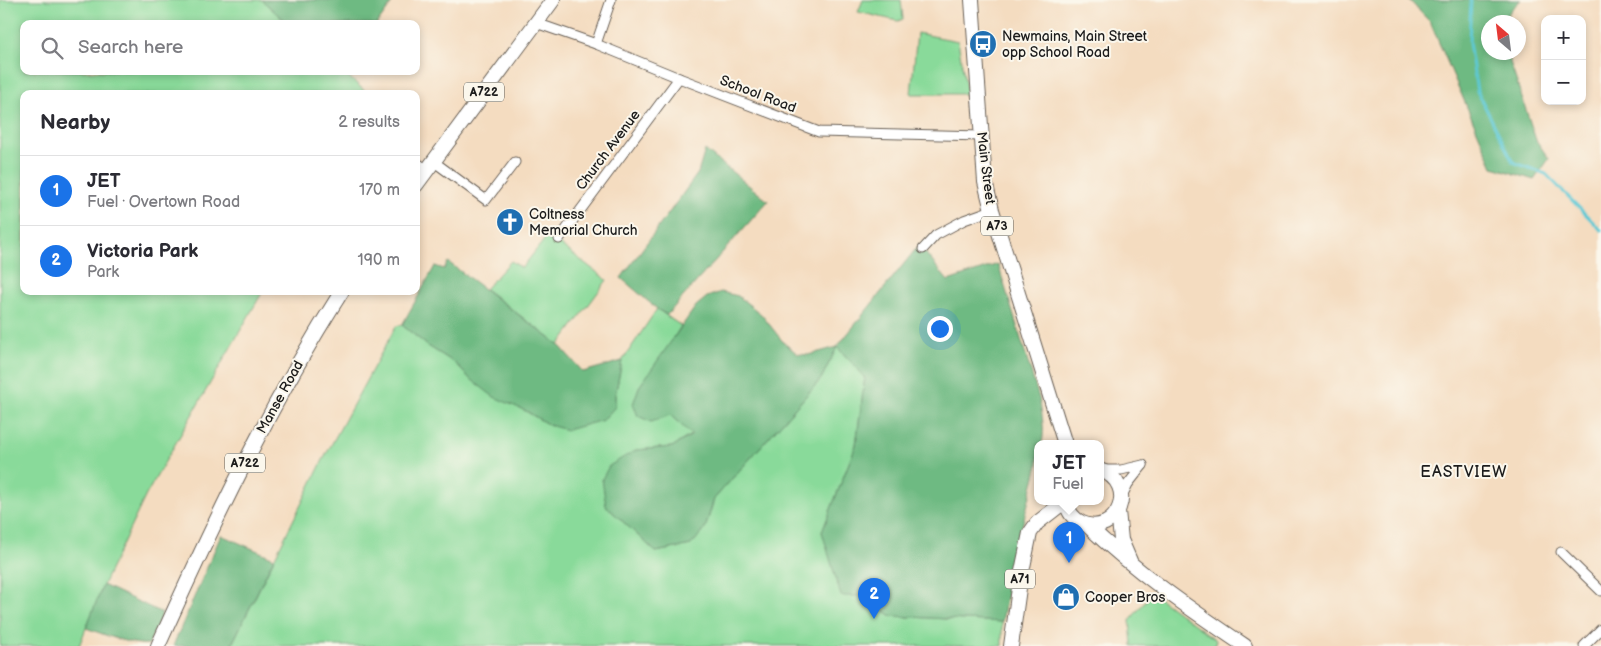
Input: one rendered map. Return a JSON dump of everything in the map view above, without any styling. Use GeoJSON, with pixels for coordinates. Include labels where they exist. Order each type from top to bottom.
{"type":"FeatureCollection","features":[{"type":"Feature","properties":{"kind":"main road","name":"A722"},"geometry":{"type":"LineString","coordinates":[[425,165],[553,0]]}},
{"type":"Feature","properties":{"kind":"main road","name":"Main Street"},"geometry":{"type":"LineString","coordinates":[[972,0],[985,182],[1064,440]]}},
{"type":"Feature","properties":{"kind":"main road","name":"Manse Road"},"geometry":{"type":"LineString","coordinates":[[159,644],[216,520],[277,400],[340,295]]}},
{"type":"Feature","properties":{"kind":"main road"},"geometry":{"type":"LineString","coordinates":[[1044,518],[1067,517],[1096,526],[1113,518],[1118,511],[1122,496],[1116,480],[1104,471]]}},
{"type":"Feature","properties":{"kind":"main road","name":"A71"},"geometry":{"type":"LineString","coordinates":[[1011,646],[1020,581],[1030,533],[1037,524],[1061,505]]}},
{"type":"Feature","properties":{"kind":"main road"},"geometry":{"type":"LineString","coordinates":[[1066,505],[1072,516],[1083,523],[1131,564],[1246,646]]}},
{"type":"Feature","properties":{"kind":"main road"},"geometry":{"type":"LineString","coordinates":[[1118,511],[1121,540],[1131,564]]}},
{"type":"Feature","properties":{"kind":"street"},"geometry":{"type":"LineString","coordinates":[[596,44],[611,0]]}},
{"type":"Feature","properties":{"kind":"street","name":"School Road"},"geometry":{"type":"LineString","coordinates":[[536,23],[596,44],[819,132],[982,136]]}},
{"type":"Feature","properties":{"kind":"street","name":"Church Avenue"},"geometry":{"type":"LineString","coordinates":[[558,239],[679,78]]}},
{"type":"Feature","properties":{"kind":"street"},"geometry":{"type":"LineString","coordinates":[[425,165],[486,200],[515,162]]}},
{"type":"Feature","properties":{"kind":"street"},"geometry":{"type":"LineString","coordinates":[[923,249],[936,235],[964,220],[992,210]]}},
{"type":"Feature","properties":{"kind":"street"},"geometry":{"type":"LineString","coordinates":[[1104,470],[1121,470],[1144,465],[1128,484],[1122,496]]}},
{"type":"Feature","properties":{"kind":"street"},"geometry":{"type":"LineString","coordinates":[[1561,552],[1601,590]]}},
{"type":"Feature","properties":{"kind":"street"},"geometry":{"type":"LineString","coordinates":[[1584,646],[1601,629]]}},
{"type":"Feature","properties":{"kind":"green space"},"geometry":{"type":"Polygon","coordinates":[[[0,0],[262,0],[284,20],[20,20],[20,75],[347,75],[364,90],[20,90],[20,295],[261,295],[146,495],[103,585],[79,646],[0,646],[0,0]]]}},
{"type":"Feature","properties":{"kind":"green space"},"geometry":{"type":"Polygon","coordinates":[[[262,0],[394,0],[380,20],[284,20],[262,0]]]}},
{"type":"Feature","properties":{"kind":"green space"},"geometry":{"type":"Polygon","coordinates":[[[863,0],[901,0],[903,19],[898,21],[858,12],[863,0]]]}},
{"type":"Feature","properties":{"kind":"green space"},"geometry":{"type":"Polygon","coordinates":[[[1409,0],[1521,0],[1513,7],[1508,15],[1481,15],[1481,60],[1510,60],[1536,140],[1549,159],[1534,180],[1493,167],[1430,22],[1409,0]]]}},
{"type":"Feature","properties":{"kind":"green space"},"geometry":{"type":"Polygon","coordinates":[[[917,33],[958,41],[967,94],[911,94],[917,33]]]}},
{"type":"Feature","properties":{"kind":"green space"},"geometry":{"type":"Polygon","coordinates":[[[705,150],[768,201],[667,315],[657,309],[621,278],[698,173],[705,150]]]}},
{"type":"Feature","properties":{"kind":"green space"},"geometry":{"type":"Polygon","coordinates":[[[548,235],[607,280],[559,345],[485,289],[511,261],[522,268],[548,235]]]}},
{"type":"Feature","properties":{"kind":"green space"},"geometry":{"type":"Polygon","coordinates":[[[919,245],[948,281],[998,264],[1039,398],[1043,427],[1043,440],[1034,440],[1034,480],[1013,561],[1002,622],[892,616],[861,596],[841,596],[822,532],[856,445],[865,377],[837,347],[919,245]]]}},
{"type":"Feature","properties":{"kind":"green space"},"geometry":{"type":"Polygon","coordinates":[[[448,262],[559,345],[583,372],[622,361],[615,396],[615,407],[603,420],[567,430],[549,425],[526,411],[494,397],[468,377],[455,363],[428,346],[402,325],[435,266],[444,269],[448,262]]]}},
{"type":"Feature","properties":{"kind":"green space"},"geometry":{"type":"Polygon","coordinates":[[[721,292],[738,296],[761,314],[784,343],[798,354],[808,355],[837,347],[821,379],[714,499],[705,529],[691,545],[656,552],[606,506],[602,479],[609,466],[636,450],[672,447],[692,435],[670,415],[651,422],[638,416],[633,404],[639,387],[696,306],[707,297],[721,292]]]}},
{"type":"Feature","properties":{"kind":"green space"},"geometry":{"type":"Polygon","coordinates":[[[657,309],[681,326],[665,352],[639,387],[651,422],[670,415],[692,434],[672,447],[636,450],[606,506],[656,552],[691,545],[705,529],[714,499],[821,379],[837,347],[865,376],[856,445],[822,532],[861,595],[892,616],[1002,622],[1002,646],[231,646],[323,460],[396,326],[402,325],[428,346],[455,363],[468,377],[549,425],[615,407],[615,396],[622,361],[657,309]]]}},
{"type":"Feature","properties":{"kind":"green space"},"geometry":{"type":"Polygon","coordinates":[[[221,535],[274,558],[231,646],[173,646],[221,535]]]}},
{"type":"Feature","properties":{"kind":"green space"},"geometry":{"type":"Polygon","coordinates":[[[103,585],[162,613],[149,644],[126,641],[86,628],[103,585]]]}},
{"type":"Feature","properties":{"kind":"green space"},"geometry":{"type":"Polygon","coordinates":[[[1152,593],[1216,640],[1215,646],[1132,646],[1130,620],[1152,593]]]}},
{"type":"Feature","properties":{"kind":"waterway"},"geometry":{"type":"LineString","coordinates":[[1471,0],[1469,43],[1477,91],[1513,162],[1546,174],[1601,230]]}},
{"type":"Feature","properties":{"kind":"place","name":"Newmains, Main Street opp School Road"},"geometry":{"type":"Point","coordinates":[983,44]}},
{"type":"Feature","properties":{"kind":"place","name":"Coltness Memorial Church"},"geometry":{"type":"Point","coordinates":[510,222]}},
{"type":"Feature","properties":{"kind":"place","name":"JET"},"geometry":{"type":"Point","coordinates":[1069,563]}},
{"type":"Feature","properties":{"kind":"place","name":"Cooper Bros"},"geometry":{"type":"Point","coordinates":[1066,597]}},
{"type":"Feature","properties":{"kind":"place","name":"Victoria Park"},"geometry":{"type":"Point","coordinates":[874,619]}},
{"type":"Feature","properties":{"kind":"district","name":"EASTVIEW"},"geometry":{"type":"Point","coordinates":[1464,472]}}]}
